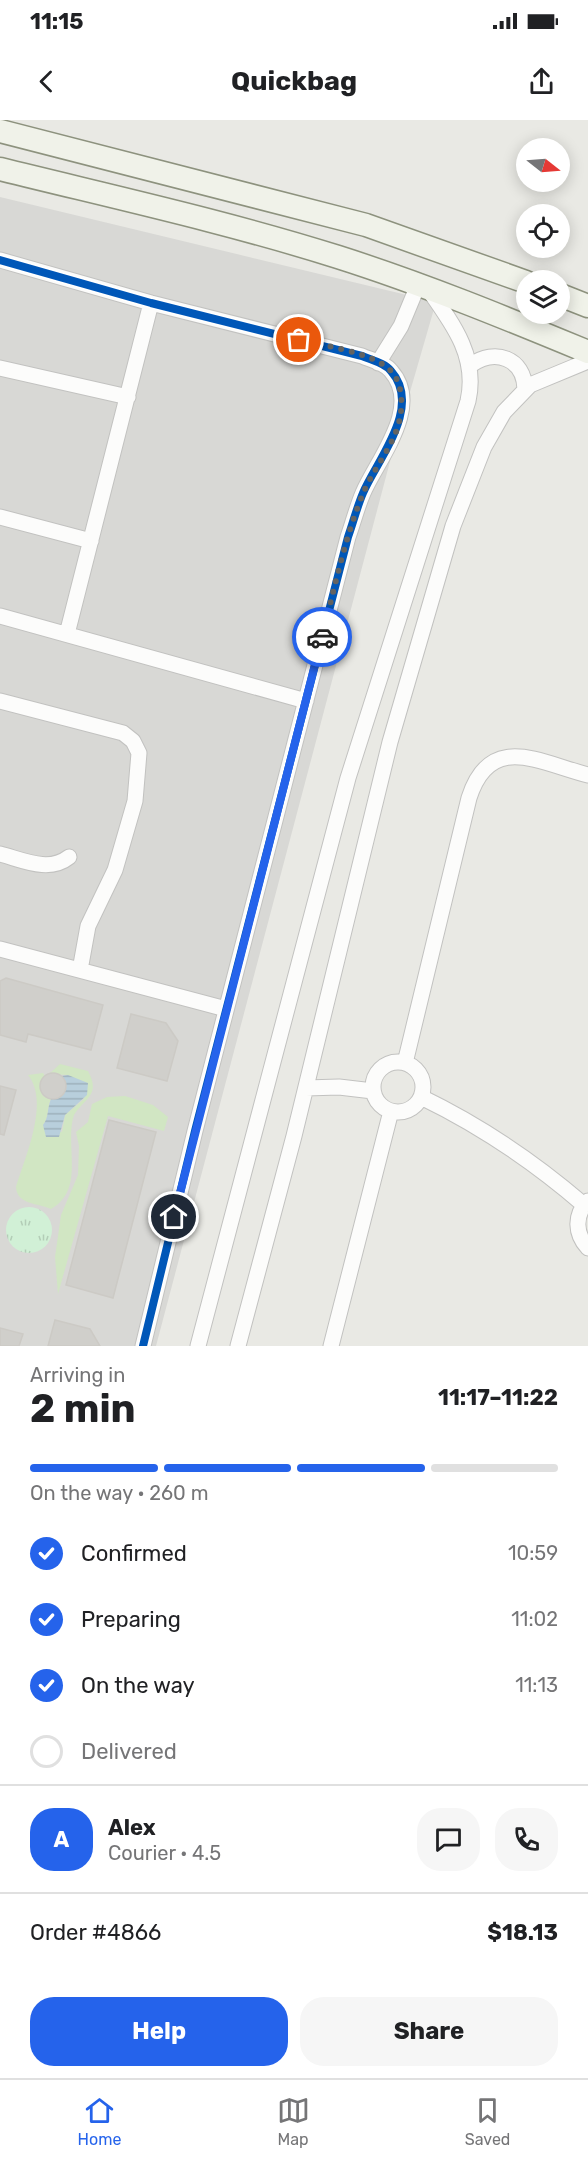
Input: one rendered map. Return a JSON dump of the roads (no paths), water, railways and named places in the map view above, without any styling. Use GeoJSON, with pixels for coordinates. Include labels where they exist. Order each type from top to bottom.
{"type":"FeatureCollection","features":[{"type":"Feature","properties":{"kind":"main road"},"geometry":{"type":"LineString","coordinates":[[0,131],[366,225],[516,278]]}},
{"type":"Feature","properties":{"kind":"main road"},"geometry":{"type":"LineString","coordinates":[[0,169],[285,241],[423,287],[588,352]]}},
{"type":"Feature","properties":{"kind":"main road"},"geometry":{"type":"LineString","coordinates":[[570,299],[588,306]]}},
{"type":"Feature","properties":{"kind":"street"},"geometry":{"type":"LineString","coordinates":[[0,260],[151,303],[363,356],[391,370],[399,386],[402,403],[400,420],[362,494],[348,537],[226,1009],[143,1346]]}},
{"type":"Feature","properties":{"kind":"street"},"geometry":{"type":"LineString","coordinates":[[198,1346],[317,887],[381,669],[466,412],[471,390],[471,365],[460,338],[423,287],[392,344],[378,363]]}},
{"type":"Feature","properties":{"kind":"street"},"geometry":{"type":"LineString","coordinates":[[67,634],[151,303]]}},
{"type":"Feature","properties":{"kind":"street"},"geometry":{"type":"LineString","coordinates":[[471,365],[489,356],[509,359],[523,375],[525,389]]}},
{"type":"Feature","properties":{"kind":"street"},"geometry":{"type":"LineString","coordinates":[[238,1346],[306,1088],[376,797],[453,526],[490,435],[504,412],[525,389],[538,381],[588,361]]}},
{"type":"Feature","properties":{"kind":"street"},"geometry":{"type":"LineString","coordinates":[[0,368],[128,397]]}},
{"type":"Feature","properties":{"kind":"street"},"geometry":{"type":"LineString","coordinates":[[0,518],[91,541]]}},
{"type":"Feature","properties":{"kind":"street"},"geometry":{"type":"LineString","coordinates":[[0,616],[306,701]]}},
{"type":"Feature","properties":{"kind":"street"},"geometry":{"type":"LineString","coordinates":[[0,701],[123,733],[133,741],[139,753],[138,784],[127,836],[115,870],[88,926],[80,970]]}},
{"type":"Feature","properties":{"kind":"street"},"geometry":{"type":"LineString","coordinates":[[405,1063],[469,798],[478,775],[487,764],[506,756],[588,775]]}},
{"type":"Feature","properties":{"kind":"street"},"geometry":{"type":"LineString","coordinates":[[0,854],[44,866],[56,865],[69,857]]}},
{"type":"Feature","properties":{"kind":"street"},"geometry":{"type":"LineString","coordinates":[[0,949],[226,1009]]}},
{"type":"Feature","properties":{"kind":"street"},"geometry":{"type":"LineString","coordinates":[[405,1063],[417,1070],[420,1076],[423,1083],[421,1097],[405,1111],[391,1111],[379,1104],[373,1091],[375,1077],[384,1066],[405,1063]]}},
{"type":"Feature","properties":{"kind":"street"},"geometry":{"type":"LineString","coordinates":[[306,1088],[339,1087],[373,1091]]}},
{"type":"Feature","properties":{"kind":"street"},"geometry":{"type":"LineString","coordinates":[[421,1097],[490,1134],[586,1203],[577,1226],[588,1248]]}},
{"type":"Feature","properties":{"kind":"street"},"geometry":{"type":"LineString","coordinates":[[331,1346],[391,1111]]}},
{"type":"Feature","properties":{"kind":"water"},"geometry":{"type":"Polygon","coordinates":[[[68,1075],[88,1083],[87,1095],[65,1115],[59,1137],[46,1137],[43,1125],[51,1099],[62,1094],[65,1084],[61,1076],[68,1075]]]}}]}
